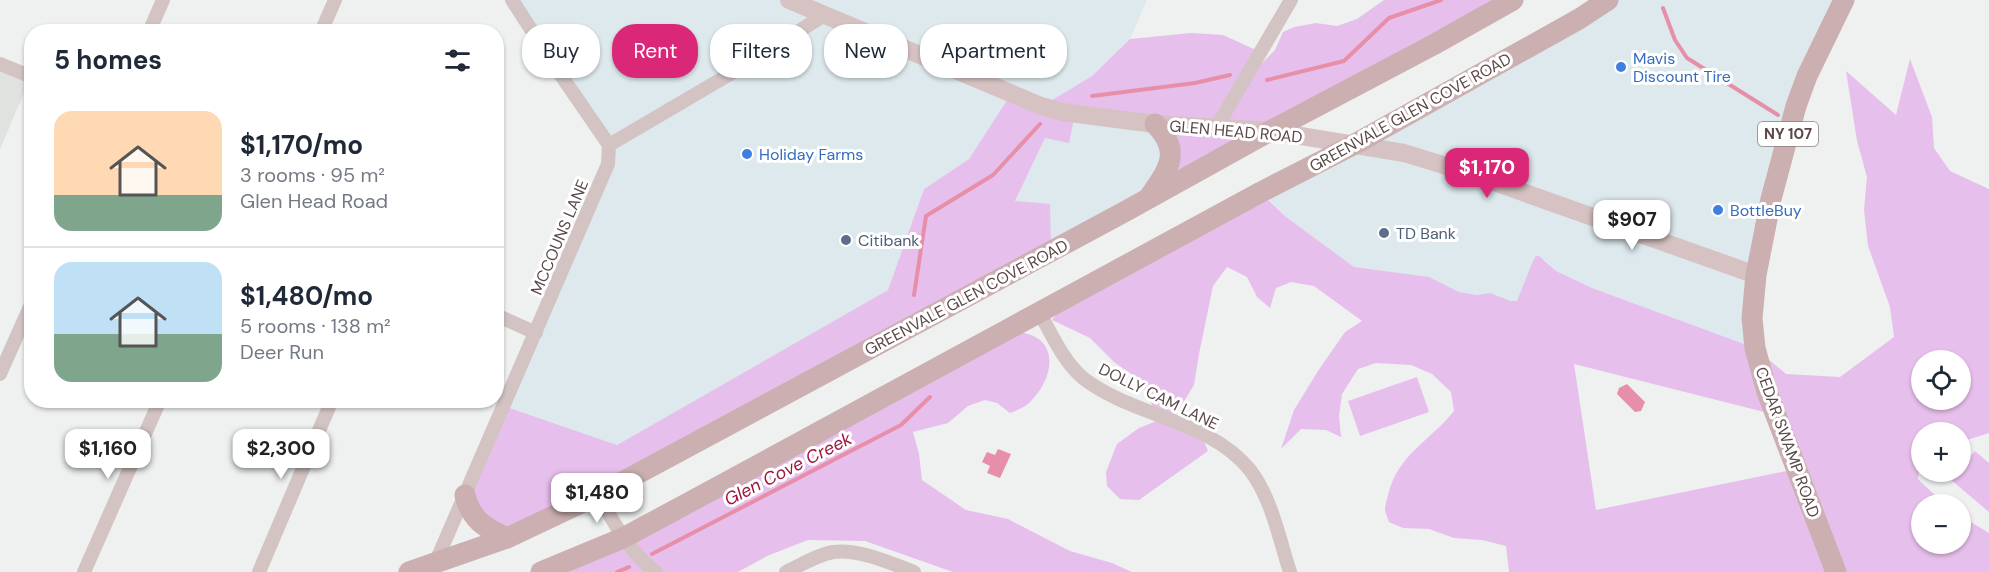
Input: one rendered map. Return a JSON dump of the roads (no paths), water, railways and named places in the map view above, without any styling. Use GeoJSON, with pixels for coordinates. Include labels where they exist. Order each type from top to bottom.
{"type":"FeatureCollection","features":[{"type":"Feature","properties":{"kind":"main road","name":"GLEN HEAD ROAD"},"geometry":{"type":"LineString","coordinates":[[789,0],[1041,106],[1069,113],[1155,124],[1270,131],[1404,153],[1455,168],[1756,275]]}},
{"type":"Feature","properties":{"kind":"main road","name":"GREENVALE GLEN COVE ROAD"},"geometry":{"type":"LineString","coordinates":[[409,572],[433,567],[507,538],[598,495],[1513,0]]}},
{"type":"Feature","properties":{"kind":"main road","name":"GREENVALE GLEN COVE ROAD"},"geometry":{"type":"LineString","coordinates":[[541,572],[623,538],[1040,314],[1261,192],[1355,144],[1578,20],[1608,0]]}},
{"type":"Feature","properties":{"kind":"main road","name":"CEDAR SWAMP ROAD"},"geometry":{"type":"LineString","coordinates":[[1836,572],[1767,392],[1760,369],[1752,318],[1756,275],[1771,199],[1796,106],[1812,66],[1844,0]]}},
{"type":"Feature","properties":{"kind":"main road"},"geometry":{"type":"LineString","coordinates":[[1148,199],[1170,161],[1169,142],[1155,124]]}},
{"type":"Feature","properties":{"kind":"main road"},"geometry":{"type":"LineString","coordinates":[[465,495],[471,513],[477,520],[507,538]]}},
{"type":"Feature","properties":{"kind":"street"},"geometry":{"type":"LineString","coordinates":[[152,24],[163,0]]}},
{"type":"Feature","properties":{"kind":"street"},"geometry":{"type":"LineString","coordinates":[[324,24],[335,0]]}},
{"type":"Feature","properties":{"kind":"street"},"geometry":{"type":"LineString","coordinates":[[512,0],[609,145],[824,15]]}},
{"type":"Feature","properties":{"kind":"street"},"geometry":{"type":"LineString","coordinates":[[1216,128],[1289,0]]}},
{"type":"Feature","properties":{"kind":"street"},"geometry":{"type":"LineString","coordinates":[[0,64],[24,74]]}},
{"type":"Feature","properties":{"kind":"street","name":"MCCOUNS LANE"},"geometry":{"type":"LineString","coordinates":[[504,406],[608,164],[609,145]]}},
{"type":"Feature","properties":{"kind":"street","name":"DOLLY CAM LANE"},"geometry":{"type":"LineString","coordinates":[[1040,314],[1068,362],[1082,377],[1096,387],[1121,399],[1201,434],[1241,461],[1265,494],[1290,572]]}},
{"type":"Feature","properties":{"kind":"street"},"geometry":{"type":"LineString","coordinates":[[504,319],[536,333]]}},
{"type":"Feature","properties":{"kind":"street"},"geometry":{"type":"LineString","coordinates":[[0,374],[24,320]]}},
{"type":"Feature","properties":{"kind":"street"},"geometry":{"type":"LineString","coordinates":[[84,572],[156,408]]}},
{"type":"Feature","properties":{"kind":"street"},"geometry":{"type":"LineString","coordinates":[[259,572],[329,408]]}},
{"type":"Feature","properties":{"kind":"street","name":"MCCOUNS LANE"},"geometry":{"type":"LineString","coordinates":[[433,567],[503,408]]}},
{"type":"Feature","properties":{"kind":"street"},"geometry":{"type":"LineString","coordinates":[[598,495],[623,538],[656,572]]}},
{"type":"Feature","properties":{"kind":"street"},"geometry":{"type":"LineString","coordinates":[[786,572],[834,552],[856,553],[914,572]]}},
{"type":"Feature","properties":{"kind":"waterway","name":"Glen Cove Creek"},"geometry":{"type":"LineString","coordinates":[[1267,80],[1344,61],[1389,18],[1441,0]]}},
{"type":"Feature","properties":{"kind":"waterway"},"geometry":{"type":"LineString","coordinates":[[1663,8],[1675,40],[1687,58],[1778,115]]}},
{"type":"Feature","properties":{"kind":"waterway","name":"Glen Cove Creek"},"geometry":{"type":"LineString","coordinates":[[1092,96],[1195,83],[1230,75]]}},
{"type":"Feature","properties":{"kind":"waterway","name":"Glen Cove Creek"},"geometry":{"type":"LineString","coordinates":[[914,295],[926,216],[993,175],[1040,124]]}},
{"type":"Feature","properties":{"kind":"waterway","name":"Glen Cove Creek"},"geometry":{"type":"LineString","coordinates":[[652,554],[901,425],[930,397]]}},
{"type":"Feature","properties":{"kind":"waterway","name":"Glen Cove Creek"},"geometry":{"type":"LineString","coordinates":[[617,572],[629,567]]}},
{"type":"Feature","properties":{"kind":"place","name":"Mavis Discount Tire"},"geometry":{"type":"Point","coordinates":[1621,67]}},
{"type":"Feature","properties":{"kind":"place","name":"Holiday Farms"},"geometry":{"type":"Point","coordinates":[747,154]}},
{"type":"Feature","properties":{"kind":"place","name":"BottleBuy"},"geometry":{"type":"Point","coordinates":[1718,210]}},
{"type":"Feature","properties":{"kind":"place","name":"TD Bank"},"geometry":{"type":"Point","coordinates":[1384,233]}},
{"type":"Feature","properties":{"kind":"place","name":"Citibank"},"geometry":{"type":"Point","coordinates":[846,240]}}]}
